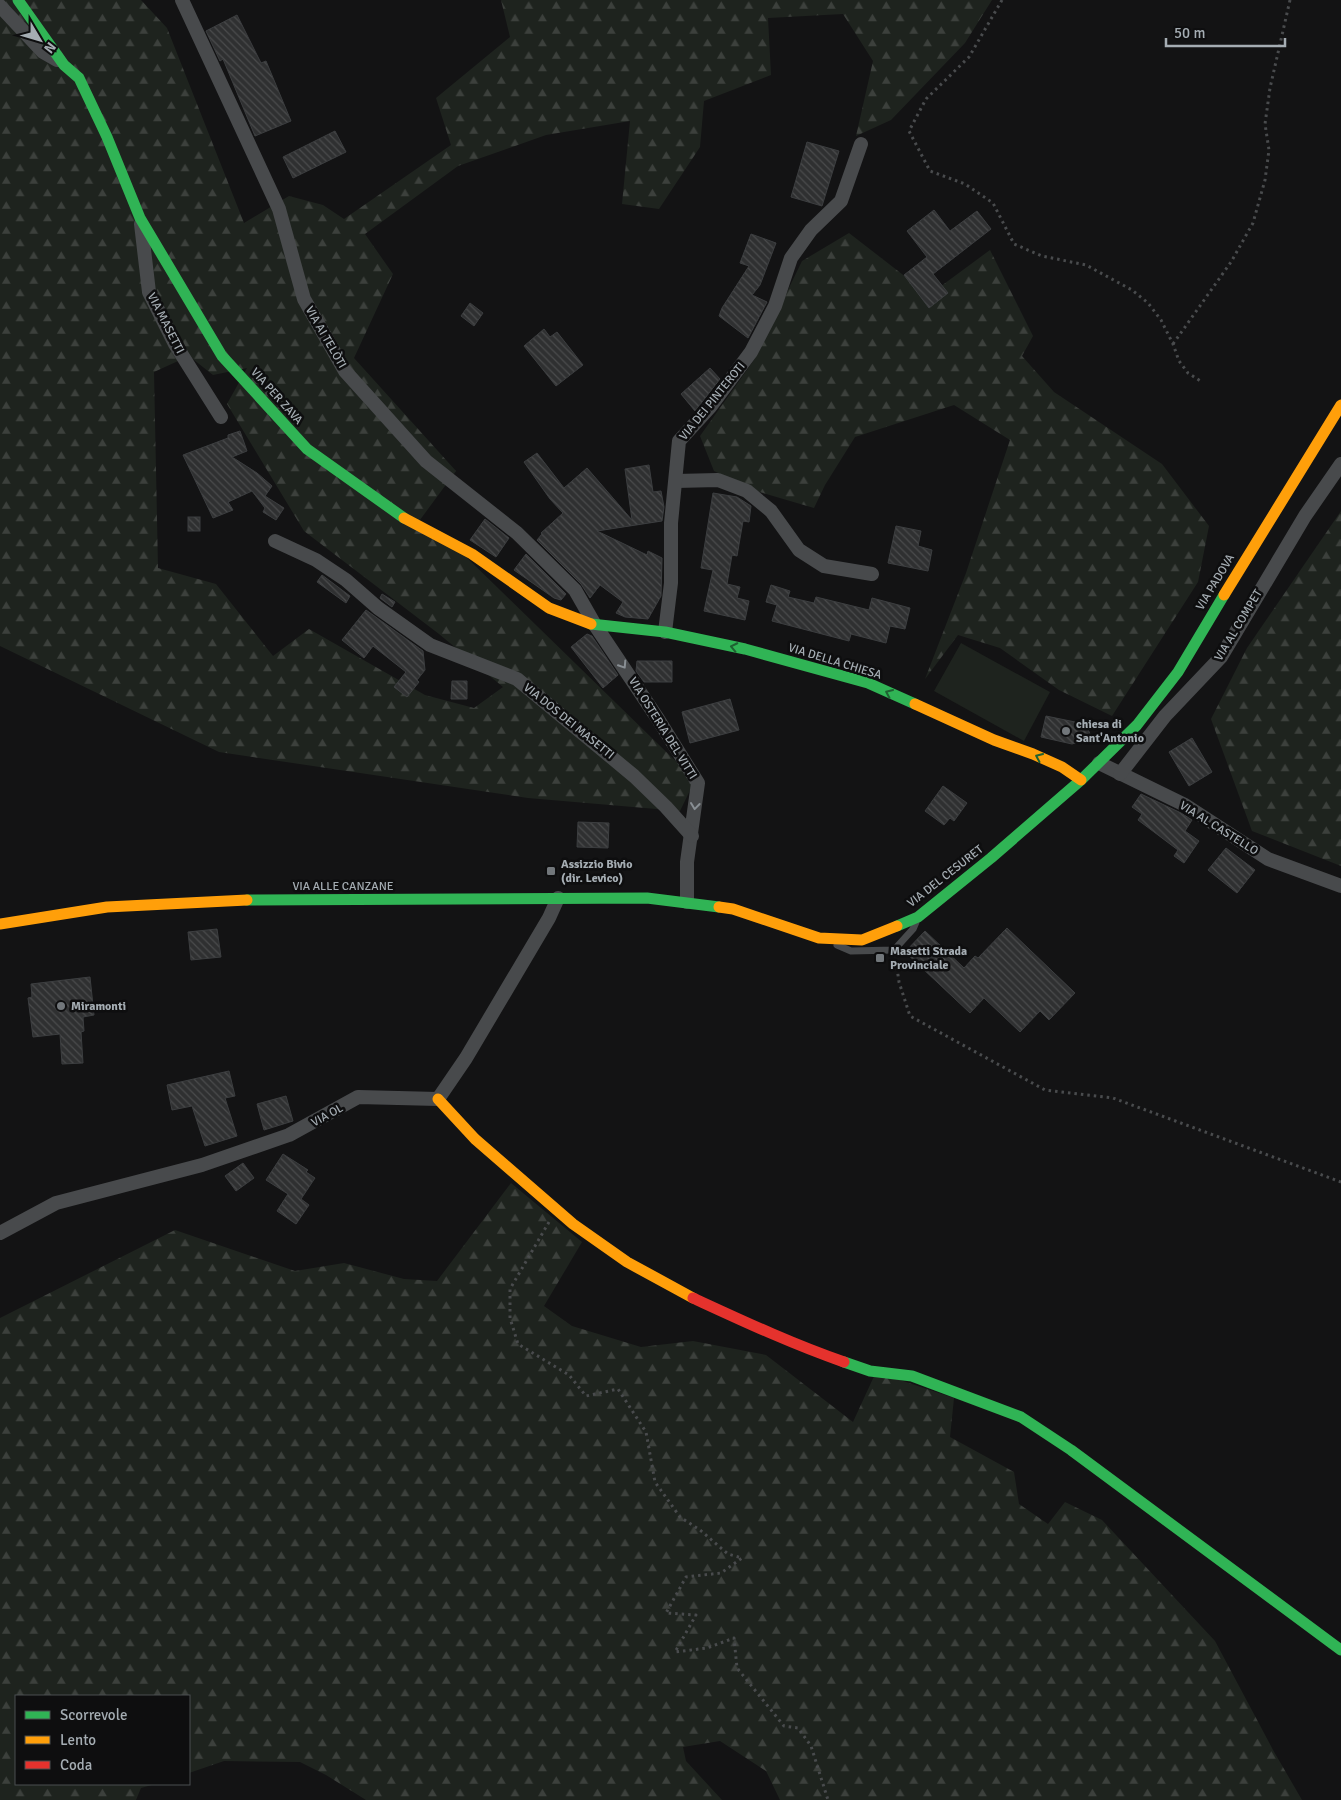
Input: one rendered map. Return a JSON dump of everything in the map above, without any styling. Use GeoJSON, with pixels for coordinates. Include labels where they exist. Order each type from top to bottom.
{"type":"FeatureCollection","features":[{"type":"Feature","properties":{"kind":"street","name":"VIA PER ZAVA"},"geometry":{"type":"LineString","coordinates":[[18,0],[64,65],[79,78],[108,137],[140,218],[222,356],[306,449],[398,515],[472,554],[549,608],[595,625]]}},
{"type":"Feature","properties":{"kind":"street","name":"VIA AI TELÒTI"},"geometry":{"type":"LineString","coordinates":[[182,0],[279,209],[304,299],[345,372],[426,461],[517,533],[575,590],[595,625]]}},
{"type":"Feature","properties":{"kind":"street"},"geometry":{"type":"LineString","coordinates":[[0,6],[44,52],[64,65]]}},
{"type":"Feature","properties":{"kind":"street","name":"VIA DEI PINTEROTI"},"geometry":{"type":"LineString","coordinates":[[665,632],[670,584],[671,523],[679,440],[710,407],[751,352],[775,306],[791,258],[811,230],[840,201],[862,144]]}},
{"type":"Feature","properties":{"kind":"street","name":"VIA MASETTI"},"geometry":{"type":"LineString","coordinates":[[140,218],[149,292],[175,344],[221,417]]}},
{"type":"Feature","properties":{"kind":"street","name":"VIA PADOVA"},"geometry":{"type":"LineString","coordinates":[[1081,780],[1137,725],[1178,672],[1246,557],[1341,404]]}},
{"type":"Feature","properties":{"kind":"street","name":"VIA AL COMPET"},"geometry":{"type":"LineString","coordinates":[[1120,774],[1165,716],[1221,657],[1305,516],[1341,464]]}},
{"type":"Feature","properties":{"kind":"street"},"geometry":{"type":"LineString","coordinates":[[676,481],[718,480],[747,491],[771,511],[799,550],[824,566],[872,574]]}},
{"type":"Feature","properties":{"kind":"street","name":"VIA DOS DEI MASETTI"},"geometry":{"type":"LineString","coordinates":[[275,541],[316,560],[346,580],[378,608],[430,645],[517,679],[634,776],[692,836]]}},
{"type":"Feature","properties":{"kind":"street","name":"VIA DELLA CHIESA"},"geometry":{"type":"LineString","coordinates":[[595,625],[665,632],[745,649],[868,683],[994,740],[1062,767],[1081,780]]}},
{"type":"Feature","properties":{"kind":"street","name":"VIA OSTERIA DEL VITTI"},"geometry":{"type":"LineString","coordinates":[[595,625],[698,782],[688,862],[688,902]]}},
{"type":"Feature","properties":{"kind":"street","name":"VIA AL CASTELLO"},"geometry":{"type":"LineString","coordinates":[[1099,763],[1185,805],[1268,859],[1341,886]]}},
{"type":"Feature","properties":{"kind":"street","name":"VIA DEL CESURET"},"geometry":{"type":"LineString","coordinates":[[688,902],[733,909],[819,938],[862,940],[918,917],[991,858],[1081,780]]}},
{"type":"Feature","properties":{"kind":"street"},"geometry":{"type":"LineString","coordinates":[[558,898],[540,934],[466,1058],[438,1099],[475,1139],[573,1224],[627,1262],[677,1290],[818,1352],[870,1371],[912,1376],[1020,1417],[1071,1450],[1184,1532],[1341,1650]]}},
{"type":"Feature","properties":{"kind":"street","name":"VIA ALLE CANZANE"},"geometry":{"type":"LineString","coordinates":[[0,924],[107,906],[230,900],[647,898],[688,902]]}},
{"type":"Feature","properties":{"kind":"street","name":"VIA OL"},"geometry":{"type":"LineString","coordinates":[[0,1233],[56,1203],[202,1165],[289,1136],[358,1098],[438,1099]]}},
{"type":"Feature","properties":{"kind":"lane"},"geometry":{"type":"LineString","coordinates":[[819,938],[851,951],[894,950],[913,929],[918,917]]}},
{"type":"Feature","properties":{"kind":"path"},"geometry":{"type":"LineString","coordinates":[[1002,0],[969,58],[926,99],[909,132],[930,171],[965,184],[993,203],[1014,244],[1042,256],[1086,265],[1132,290],[1148,303],[1157,314],[1173,344],[1179,361],[1188,373],[1202,382]]}},
{"type":"Feature","properties":{"kind":"path"},"geometry":{"type":"LineString","coordinates":[[1173,344],[1231,262],[1253,223],[1265,180],[1269,150],[1265,124],[1270,88],[1290,0]]}},
{"type":"Feature","properties":{"kind":"path"},"geometry":{"type":"LineString","coordinates":[[894,950],[898,982],[910,1016],[1045,1090],[1113,1098],[1341,1182]]}},
{"type":"Feature","properties":{"kind":"path"},"geometry":{"type":"LineString","coordinates":[[556,1208],[510,1288],[510,1318],[518,1344],[569,1375],[586,1396],[618,1389],[646,1432],[655,1482],[680,1517],[700,1530],[728,1554],[742,1558],[721,1573],[686,1577],[666,1613],[696,1615],[676,1652],[706,1648],[734,1638],[737,1668],[784,1726],[798,1728],[811,1746],[828,1800]]}},
{"type":"Feature","properties":{"kind":"green space"},"geometry":{"type":"Polygon","coordinates":[[[0,0],[141,0],[167,28],[244,223],[289,196],[323,205],[344,219],[451,145],[436,98],[510,37],[501,0],[992,0],[965,43],[891,120],[856,136],[873,61],[843,14],[768,18],[771,75],[704,101],[700,147],[659,209],[622,204],[630,121],[546,135],[458,166],[365,234],[393,274],[354,358],[456,471],[414,528],[461,552],[695,780],[680,811],[528,798],[219,752],[0,646],[0,0]],[[189,356],[154,372],[158,568],[216,584],[273,656],[309,629],[425,695],[474,708],[503,687],[439,634],[304,531],[227,404],[247,368],[213,375],[189,356]]]}},
{"type":"Feature","properties":{"kind":"green space"},"geometry":{"type":"Polygon","coordinates":[[[849,233],[929,295],[990,250],[1033,336],[1022,356],[1054,392],[1162,464],[1209,526],[1198,582],[1112,716],[1059,690],[1000,648],[958,635],[925,679],[966,573],[1010,440],[954,405],[855,437],[825,485],[814,508],[756,491],[714,471],[700,436],[754,360],[802,261],[849,233]]]}},
{"type":"Feature","properties":{"kind":"green space"},"geometry":{"type":"Polygon","coordinates":[[[1341,511],[1341,866],[1252,831],[1211,719],[1247,648],[1341,511]]]}},
{"type":"Feature","properties":{"kind":"green space"},"geometry":{"type":"Polygon","coordinates":[[[961,643],[1050,692],[1024,741],[934,691],[961,643]]]}},
{"type":"Feature","properties":{"kind":"green space"},"geometry":{"type":"Polygon","coordinates":[[[511,1183],[582,1242],[544,1306],[572,1326],[641,1347],[693,1341],[766,1355],[853,1422],[876,1372],[954,1398],[950,1437],[1014,1472],[1019,1504],[1048,1524],[1065,1502],[1102,1520],[1215,1641],[1302,1800],[780,1800],[766,1771],[720,1741],[683,1747],[686,1761],[722,1800],[366,1800],[326,1775],[300,1762],[224,1761],[190,1773],[190,1695],[15,1695],[15,1785],[152,1785],[141,1788],[136,1800],[0,1800],[0,1318],[175,1230],[295,1271],[344,1263],[404,1279],[437,1281],[511,1183]]]}},
{"type":"Feature","properties":{"kind":"building"},"geometry":{"type":"Polygon","coordinates":[[[237,15],[261,63],[266,61],[291,121],[255,136],[223,59],[220,61],[206,31],[237,15]]]}},
{"type":"Feature","properties":{"kind":"building"},"geometry":{"type":"Polygon","coordinates":[[[335,131],[346,152],[293,178],[283,157],[335,131]]]}},
{"type":"Feature","properties":{"kind":"building"},"geometry":{"type":"Polygon","coordinates":[[[807,142],[839,151],[822,206],[791,197],[807,142]]]}},
{"type":"Feature","properties":{"kind":"building"},"geometry":{"type":"Polygon","coordinates":[[[934,210],[950,231],[977,211],[991,229],[933,274],[948,293],[929,308],[904,275],[927,257],[907,231],[934,210]]]}},
{"type":"Feature","properties":{"kind":"building"},"geometry":{"type":"Polygon","coordinates":[[[751,234],[776,243],[760,285],[752,295],[767,302],[748,338],[719,316],[722,308],[749,266],[740,263],[751,234]]]}},
{"type":"Feature","properties":{"kind":"building"},"geometry":{"type":"Polygon","coordinates":[[[470,303],[483,313],[474,326],[461,316],[470,303]]]}},
{"type":"Feature","properties":{"kind":"building"},"geometry":{"type":"Polygon","coordinates":[[[544,329],[550,337],[557,332],[583,365],[556,386],[524,346],[544,329]]]}},
{"type":"Feature","properties":{"kind":"building"},"geometry":{"type":"Polygon","coordinates":[[[710,368],[720,379],[695,411],[681,394],[710,368]]]}},
{"type":"Feature","properties":{"kind":"building"},"geometry":{"type":"Polygon","coordinates":[[[240,431],[247,451],[232,457],[257,473],[272,486],[265,496],[284,508],[276,520],[263,512],[265,508],[252,491],[228,502],[233,510],[213,518],[183,455],[228,438],[228,435],[240,431]]]}},
{"type":"Feature","properties":{"kind":"building"},"geometry":{"type":"Polygon","coordinates":[[[537,453],[564,488],[587,468],[632,520],[625,469],[649,465],[653,492],[661,491],[664,507],[662,521],[597,531],[647,555],[648,551],[662,558],[661,596],[648,619],[625,617],[616,613],[623,602],[600,585],[590,598],[581,584],[537,540],[541,533],[563,513],[550,499],[524,462],[537,453]]]}},
{"type":"Feature","properties":{"kind":"building"},"geometry":{"type":"Polygon","coordinates":[[[713,493],[737,497],[751,506],[749,522],[743,521],[737,556],[732,555],[727,584],[740,587],[737,598],[749,601],[745,620],[704,611],[713,570],[701,568],[713,493]]]}},
{"type":"Feature","properties":{"kind":"building"},"geometry":{"type":"Polygon","coordinates":[[[188,517],[200,517],[200,531],[188,531],[188,517]]]}},
{"type":"Feature","properties":{"kind":"building"},"geometry":{"type":"Polygon","coordinates":[[[485,519],[509,538],[496,557],[470,540],[485,519]]]}},
{"type":"Feature","properties":{"kind":"building"},"geometry":{"type":"Polygon","coordinates":[[[896,526],[921,531],[918,546],[932,550],[928,571],[888,563],[896,526]]]}},
{"type":"Feature","properties":{"kind":"building"},"geometry":{"type":"Polygon","coordinates":[[[526,554],[566,594],[561,600],[554,598],[514,570],[526,554]]]}},
{"type":"Feature","properties":{"kind":"building"},"geometry":{"type":"Polygon","coordinates":[[[322,575],[350,596],[346,603],[317,582],[322,575]]]}},
{"type":"Feature","properties":{"kind":"building"},"geometry":{"type":"Polygon","coordinates":[[[771,585],[790,591],[788,597],[814,603],[816,597],[869,610],[872,598],[910,608],[905,629],[890,626],[886,643],[851,634],[849,641],[772,621],[777,605],[766,602],[771,585]]]}},
{"type":"Feature","properties":{"kind":"building"},"geometry":{"type":"Polygon","coordinates":[[[382,594],[395,602],[392,607],[380,598],[382,594]]]}},
{"type":"Feature","properties":{"kind":"building"},"geometry":{"type":"Polygon","coordinates":[[[366,610],[423,651],[425,670],[417,680],[419,682],[407,697],[394,687],[406,672],[373,646],[364,658],[342,640],[366,610]]]}},
{"type":"Feature","properties":{"kind":"building"},"geometry":{"type":"Polygon","coordinates":[[[587,634],[592,636],[618,675],[603,688],[571,647],[587,634]]]}},
{"type":"Feature","properties":{"kind":"building"},"geometry":{"type":"Polygon","coordinates":[[[637,661],[672,661],[672,682],[644,682],[636,671],[637,661]]]}},
{"type":"Feature","properties":{"kind":"building"},"geometry":{"type":"Polygon","coordinates":[[[452,681],[467,681],[467,699],[451,699],[452,681]]]}},
{"type":"Feature","properties":{"kind":"building"},"geometry":{"type":"Polygon","coordinates":[[[730,699],[739,730],[690,743],[682,712],[730,699]]]}},
{"type":"Feature","properties":{"kind":"building","name":"chiesa di Sant'Antonio"},"geometry":{"type":"Polygon","coordinates":[[[1046,716],[1080,723],[1087,727],[1090,734],[1088,739],[1072,744],[1041,737],[1046,716]]]}},
{"type":"Feature","properties":{"kind":"building"},"geometry":{"type":"Polygon","coordinates":[[[1192,738],[1212,772],[1189,786],[1169,752],[1192,738]]]}},
{"type":"Feature","properties":{"kind":"building"},"geometry":{"type":"Polygon","coordinates":[[[943,786],[967,803],[954,821],[950,818],[944,825],[925,811],[943,786]]]}},
{"type":"Feature","properties":{"kind":"building"},"geometry":{"type":"Polygon","coordinates":[[[1141,794],[1192,820],[1185,831],[1199,841],[1184,863],[1174,856],[1178,850],[1138,820],[1142,814],[1132,807],[1141,794]]]}},
{"type":"Feature","properties":{"kind":"building"},"geometry":{"type":"Polygon","coordinates":[[[578,822],[609,823],[608,848],[577,847],[578,822]]]}},
{"type":"Feature","properties":{"kind":"building"},"geometry":{"type":"Polygon","coordinates":[[[1226,848],[1255,870],[1237,893],[1208,870],[1226,848]]]}},
{"type":"Feature","properties":{"kind":"building"},"geometry":{"type":"Polygon","coordinates":[[[1007,928],[1075,993],[1049,1020],[1040,1011],[1020,1032],[984,998],[970,1013],[905,952],[925,931],[964,968],[975,956],[978,958],[1007,928]]]}},
{"type":"Feature","properties":{"kind":"building"},"geometry":{"type":"Polygon","coordinates":[[[217,929],[221,957],[191,960],[188,932],[217,929]]]}},
{"type":"Feature","properties":{"kind":"building","name":"Miramonti"},"geometry":{"type":"Polygon","coordinates":[[[90,977],[94,1015],[83,1017],[84,1031],[81,1032],[83,1063],[62,1064],[60,1034],[33,1037],[28,998],[32,997],[31,984],[90,977]]]}},
{"type":"Feature","properties":{"kind":"building"},"geometry":{"type":"Polygon","coordinates":[[[229,1071],[235,1096],[225,1098],[237,1136],[205,1146],[192,1106],[172,1110],[167,1085],[229,1071]]]}},
{"type":"Feature","properties":{"kind":"building"},"geometry":{"type":"Polygon","coordinates":[[[286,1096],[293,1121],[264,1130],[257,1104],[286,1096]]]}},
{"type":"Feature","properties":{"kind":"building"},"geometry":{"type":"Polygon","coordinates":[[[283,1154],[308,1170],[306,1172],[315,1178],[301,1199],[309,1205],[296,1224],[277,1211],[288,1194],[266,1180],[283,1154]]]}},
{"type":"Feature","properties":{"kind":"building"},"geometry":{"type":"Polygon","coordinates":[[[243,1163],[254,1178],[236,1191],[225,1176],[243,1163]]]}},
{"type":"Feature","properties":{"kind":"traffic: fast"},"geometry":{"type":"LineString","coordinates":[[18,0],[64,65],[79,78],[107,137],[140,218],[222,356],[307,449],[404,518]]}},
{"type":"Feature","properties":{"kind":"traffic: fast"},"geometry":{"type":"LineString","coordinates":[[897,926],[918,917],[991,858],[1081,780],[1137,725],[1178,672],[1224,595]]}},
{"type":"Feature","properties":{"kind":"traffic: fast"},"geometry":{"type":"LineString","coordinates":[[591,624],[665,632],[745,649],[868,683],[915,704]]}},
{"type":"Feature","properties":{"kind":"traffic: fast"},"geometry":{"type":"LineString","coordinates":[[247,900],[647,898],[719,907]]}},
{"type":"Feature","properties":{"kind":"traffic: fast"},"geometry":{"type":"LineString","coordinates":[[844,1362],[870,1371],[912,1376],[1021,1417],[1071,1450],[1341,1650]]}},
{"type":"Feature","properties":{"kind":"traffic: slow"},"geometry":{"type":"LineString","coordinates":[[1224,595],[1341,405]]}},
{"type":"Feature","properties":{"kind":"traffic: slow"},"geometry":{"type":"LineString","coordinates":[[404,518],[472,554],[549,608],[591,624]]}},
{"type":"Feature","properties":{"kind":"traffic: slow"},"geometry":{"type":"LineString","coordinates":[[915,704],[994,740],[1062,767],[1081,780]]}},
{"type":"Feature","properties":{"kind":"traffic: slow"},"geometry":{"type":"LineString","coordinates":[[0,924],[107,907],[247,900]]}},
{"type":"Feature","properties":{"kind":"traffic: slow"},"geometry":{"type":"LineString","coordinates":[[719,907],[733,909],[819,938],[862,940],[897,926]]}},
{"type":"Feature","properties":{"kind":"traffic: slow"},"geometry":{"type":"LineString","coordinates":[[438,1099],[475,1139],[573,1224],[627,1262],[693,1298]]}},
{"type":"Feature","properties":{"kind":"traffic: jam"},"geometry":{"type":"LineString","coordinates":[[693,1298],[749,1324],[844,1362]]}},
{"type":"Feature","properties":{"kind":"place","name":"chiesa di Sant'Antonio"},"geometry":{"type":"Point","coordinates":[1066,731]}},
{"type":"Feature","properties":{"kind":"place","name":"Assizzio Bivio (dir. Levico)"},"geometry":{"type":"Point","coordinates":[551,871]}},
{"type":"Feature","properties":{"kind":"place","name":"Masetti Strada Provinciale"},"geometry":{"type":"Point","coordinates":[880,958]}},
{"type":"Feature","properties":{"kind":"place","name":"Miramonti"},"geometry":{"type":"Point","coordinates":[61,1006]}}]}
